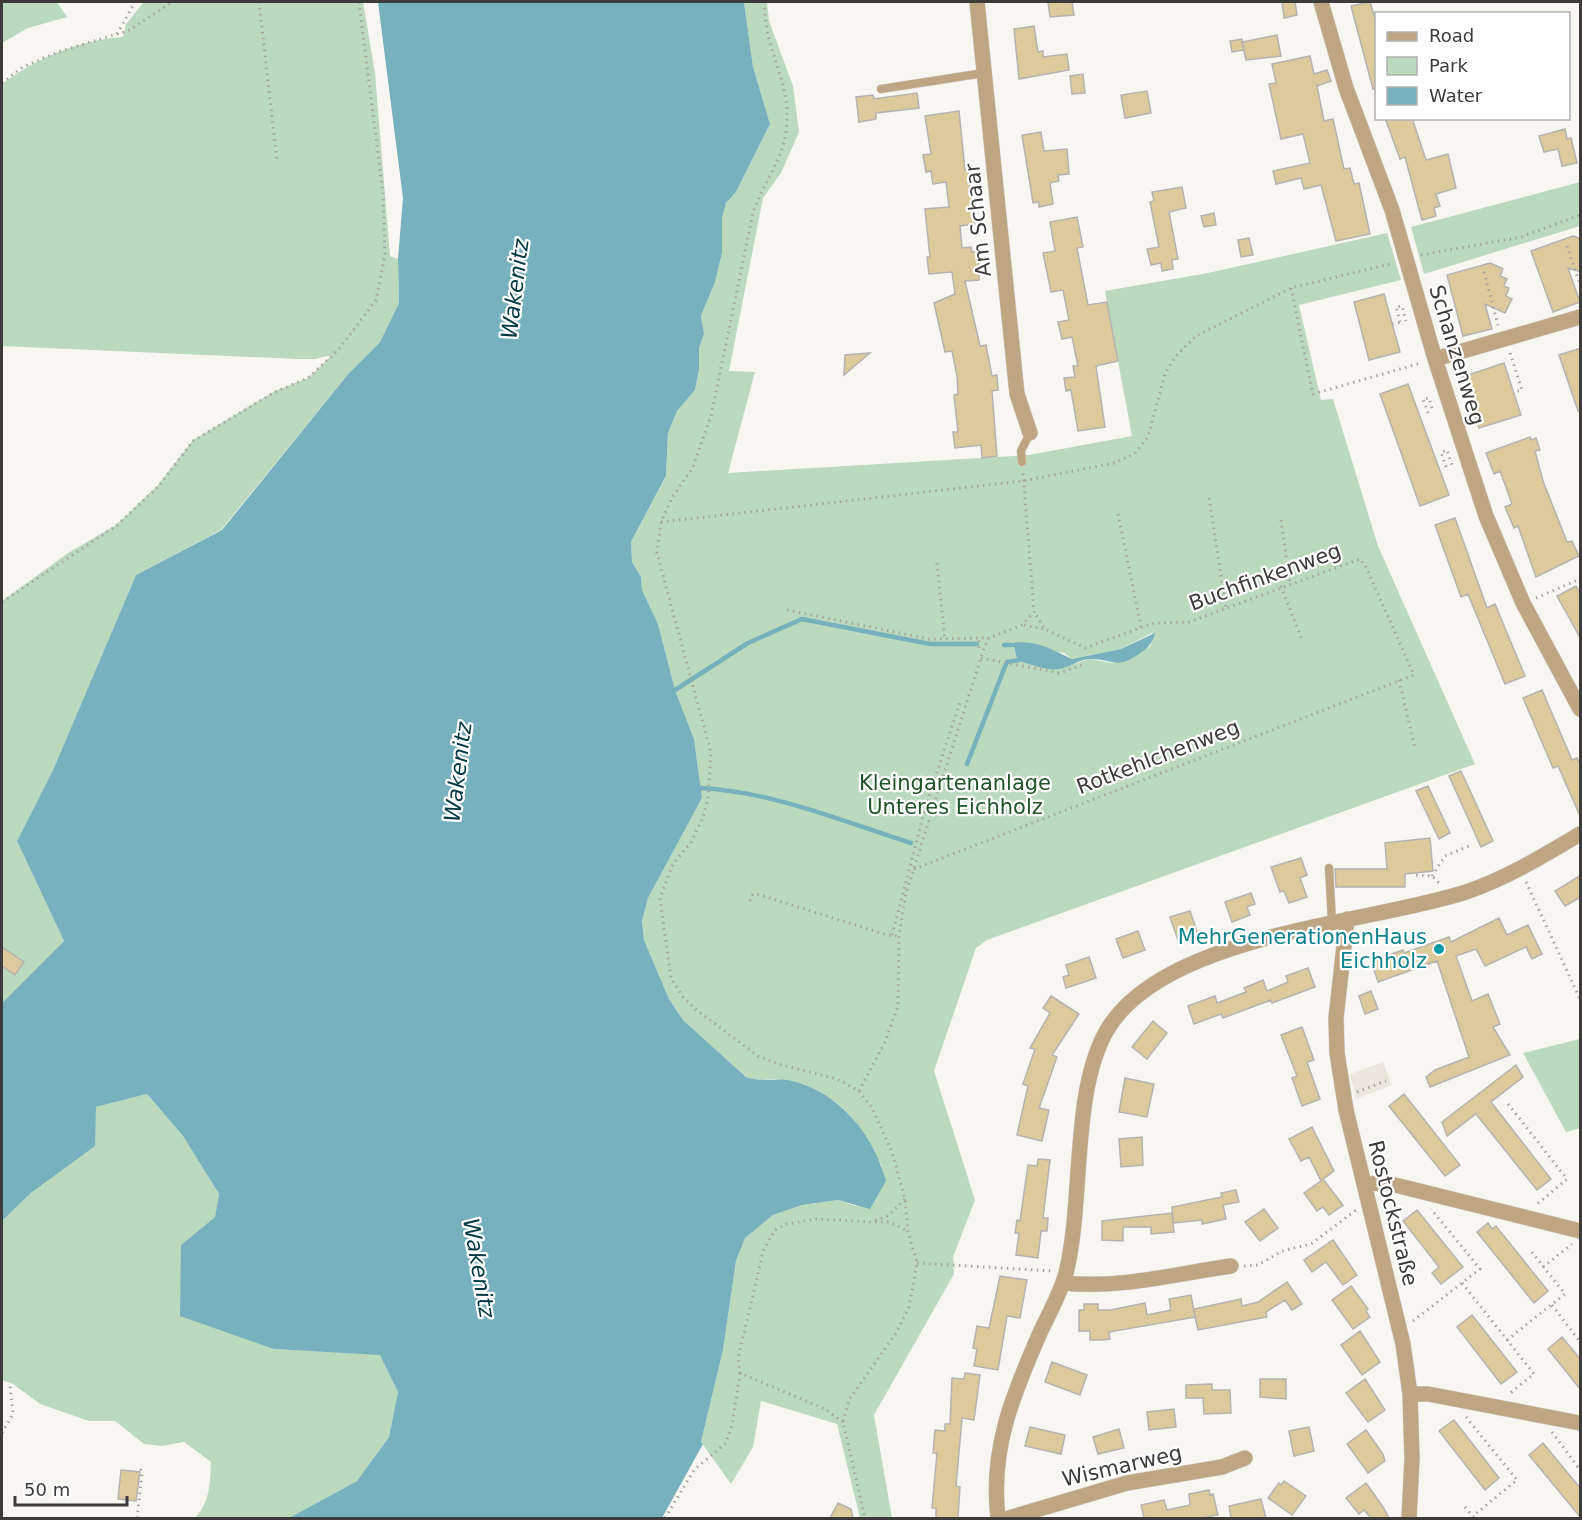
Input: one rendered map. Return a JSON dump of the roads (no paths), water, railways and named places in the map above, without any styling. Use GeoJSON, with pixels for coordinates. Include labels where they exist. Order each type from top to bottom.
{"type":"FeatureCollection","features":[{"type":"Feature","properties":{"kind":"street","name":"Am Schaar"},"geometry":{"type":"LineString","coordinates":[[976,2],[1017,394],[1030,433]]}},
{"type":"Feature","properties":{"kind":"street","name":"Schanzenweg"},"geometry":{"type":"LineString","coordinates":[[1321,2],[1346,88],[1373,155],[1407,259],[1435,359],[1486,516],[1523,603],[1581,709]]}},
{"type":"Feature","properties":{"kind":"street"},"geometry":{"type":"LineString","coordinates":[[1435,359],[1581,316]]}},
{"type":"Feature","properties":{"kind":"street"},"geometry":{"type":"LineString","coordinates":[[998,1518],[995,1476],[1006,1417],[1064,1278],[1075,1230],[1090,1079],[1107,1030],[1123,1010],[1155,984],[1193,964],[1240,946],[1339,920],[1446,898],[1521,869],[1581,834]]}},
{"type":"Feature","properties":{"kind":"street","name":"Rostockstraße"},"geometry":{"type":"LineString","coordinates":[[1339,920],[1337,1053],[1341,1087],[1400,1331],[1410,1394],[1412,1458],[1409,1518]]}},
{"type":"Feature","properties":{"kind":"street"},"geometry":{"type":"LineString","coordinates":[[1365,1184],[1387,1183],[1522,1216],[1577,1237]]}},
{"type":"Feature","properties":{"kind":"street"},"geometry":{"type":"LineString","coordinates":[[1064,1278],[1095,1286],[1129,1284],[1231,1266]]}},
{"type":"Feature","properties":{"kind":"street"},"geometry":{"type":"LineString","coordinates":[[1410,1394],[1428,1394],[1581,1423]]}},
{"type":"Feature","properties":{"kind":"street","name":"Wismarweg"},"geometry":{"type":"LineString","coordinates":[[1009,1518],[1127,1483],[1222,1467],[1245,1458]]}},
{"type":"Feature","properties":{"kind":"lane"},"geometry":{"type":"LineString","coordinates":[[881,89],[984,73]]}},
{"type":"Feature","properties":{"kind":"lane"},"geometry":{"type":"LineString","coordinates":[[1022,462],[1022,451],[1030,433]]}},
{"type":"Feature","properties":{"kind":"lane"},"geometry":{"type":"LineString","coordinates":[[1329,867],[1339,920]]}},
{"type":"Feature","properties":{"kind":"water","name":"Wakenitz"},"geometry":{"type":"Polygon","coordinates":[[[378,2],[744,2],[753,67],[770,124],[736,192],[726,203],[722,218],[722,253],[715,282],[701,316],[704,334],[699,348],[699,370],[695,390],[677,411],[668,433],[666,476],[631,542],[632,562],[641,577],[642,590],[658,624],[675,690],[694,739],[702,798],[648,898],[642,921],[644,940],[669,999],[683,1020],[746,1077],[757,1080],[792,1081],[825,1095],[839,1106],[852,1118],[873,1147],[886,1181],[870,1209],[838,1200],[802,1205],[773,1215],[745,1238],[736,1261],[723,1350],[701,1442],[703,1444],[662,1518],[289,1518],[357,1481],[389,1437],[398,1392],[380,1355],[274,1349],[180,1316],[181,1245],[215,1217],[219,1194],[183,1136],[147,1094],[96,1107],[95,1146],[32,1192],[2,1221],[2,1003],[64,941],[17,841],[53,770],[136,575],[222,530],[349,373],[380,342],[399,303],[398,259],[403,198],[378,2]]]}},
{"type":"Feature","properties":{"kind":"water"},"geometry":{"type":"Polygon","coordinates":[[[1155,633],[1147,647],[1125,662],[1086,659],[1055,669],[1022,662],[1016,656],[1013,643],[1036,644],[1072,659],[1121,649],[1155,633]]]}},
{"type":"Feature","properties":{"kind":"waterway"},"geometry":{"type":"LineString","coordinates":[[675,690],[748,643],[802,619],[930,644],[977,644]]}},
{"type":"Feature","properties":{"kind":"waterway"},"geometry":{"type":"LineString","coordinates":[[1004,645],[1012,645]]}},
{"type":"Feature","properties":{"kind":"waterway"},"geometry":{"type":"LineString","coordinates":[[1007,662],[1019,660]]}},
{"type":"Feature","properties":{"kind":"waterway"},"geometry":{"type":"LineString","coordinates":[[967,764],[1006,664]]}},
{"type":"Feature","properties":{"kind":"waterway"},"geometry":{"type":"LineString","coordinates":[[700,788],[726,790],[780,801],[911,843]]}},
{"type":"Feature","properties":{"kind":"place","name":"MehrGenerationenHaus Eichholz"},"geometry":{"type":"Point","coordinates":[1439,949]}},
{"type":"Feature","properties":{"kind":"park label","name":"Kleingartenanlage Unteres Eichholz"},"geometry":{"type":"Point","coordinates":[955,795]}}]}
